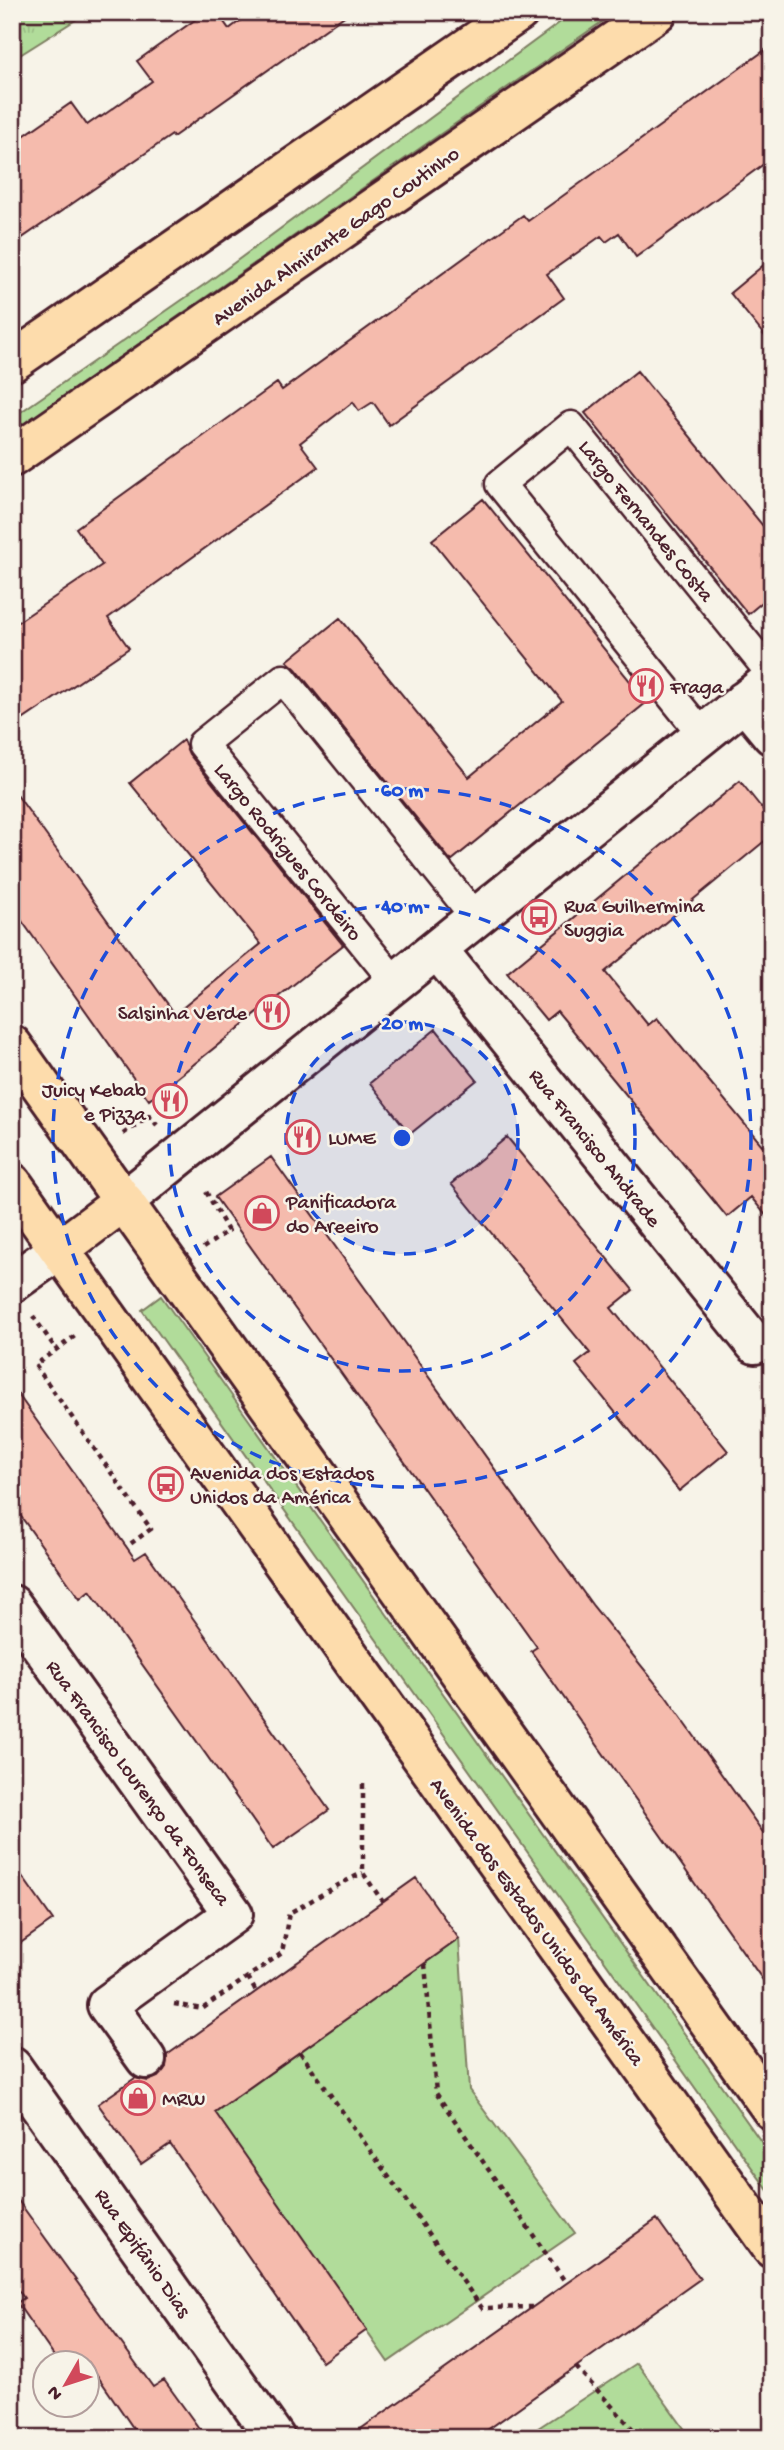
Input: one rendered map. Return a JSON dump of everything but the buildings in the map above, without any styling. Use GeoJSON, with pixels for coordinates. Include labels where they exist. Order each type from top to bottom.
{"type":"FeatureCollection","features":[{"type":"Feature","properties":{"kind":"main road"},"geometry":{"type":"LineString","coordinates":[[12,362],[519,12]]}},
{"type":"Feature","properties":{"kind":"main road","name":"Avenida Almirante Gago Coutinho"},"geometry":{"type":"LineString","coordinates":[[12,457],[657,12]]}},
{"type":"Feature","properties":{"kind":"main road"},"geometry":{"type":"LineString","coordinates":[[12,1045],[772,2110]]}},
{"type":"Feature","properties":{"kind":"main road","name":"Avenida dos Estados Unidos da América"},"geometry":{"type":"LineString","coordinates":[[12,1183],[772,2248]]}},
{"type":"Feature","properties":{"kind":"main road"},"geometry":{"type":"LineString","coordinates":[[60,1249],[124,1201]]}},
{"type":"Feature","properties":{"kind":"street","name":"Largo Fernandes Costa"},"geometry":{"type":"LineString","coordinates":[[703,735],[500,484],[571,426],[763,685]]}},
{"type":"Feature","properties":{"kind":"street","name":"Largo Rodrigues Cordeiro"},"geometry":{"type":"LineString","coordinates":[[396,982],[202,744],[283,679],[476,918]]}},
{"type":"Feature","properties":{"kind":"street"},"geometry":{"type":"LineString","coordinates":[[124,1201],[763,685],[772,735]]}},
{"type":"Feature","properties":{"kind":"street","name":"Rua Francisco Andrade"},"geometry":{"type":"LineString","coordinates":[[437,949],[755,1344]]}},
{"type":"Feature","properties":{"kind":"street"},"geometry":{"type":"LineString","coordinates":[[12,1283],[60,1249]]}},
{"type":"Feature","properties":{"kind":"street","name":"Rua Francisco Lourenço da Fonseca"},"geometry":{"type":"LineString","coordinates":[[12,1605],[233,1914],[107,2005],[146,2059]]}},
{"type":"Feature","properties":{"kind":"street","name":"Rua Epifânio Dias"},"geometry":{"type":"LineString","coordinates":[[12,2067],[275,2438]]}},
{"type":"Feature","properties":{"kind":"path"},"geometry":{"type":"LineString","coordinates":[[56,1349],[35,1365],[151,1529],[126,1547]]}},
{"type":"Feature","properties":{"kind":"path"},"geometry":{"type":"LineString","coordinates":[[363,1784],[363,1872],[383,1902]]}},
{"type":"Feature","properties":{"kind":"path"},"geometry":{"type":"LineString","coordinates":[[165,2003],[202,2009],[282,1953],[289,1913],[322,1896],[337,1883],[363,1872]]}},
{"type":"Feature","properties":{"kind":"path"},"geometry":{"type":"LineString","coordinates":[[425,1964],[436,2093],[566,2283]]}},
{"type":"Feature","properties":{"kind":"path"},"geometry":{"type":"LineString","coordinates":[[248,1977],[256,1992]]}},
{"type":"Feature","properties":{"kind":"path"},"geometry":{"type":"LineString","coordinates":[[300,2052],[482,2308],[533,2307]]}},
{"type":"Feature","properties":{"kind":"path"},"geometry":{"type":"LineString","coordinates":[[576,2367],[642,2438]]}},
{"type":"Feature","properties":{"kind":"green space"},"geometry":{"type":"Polygon","coordinates":[[[12,12],[88,12],[12,60],[12,12]]]}},
{"type":"Feature","properties":{"kind":"green space"},"geometry":{"type":"Polygon","coordinates":[[[574,12],[616,12],[12,432],[12,418],[208,282],[574,12]]]}},
{"type":"Feature","properties":{"kind":"green space"},"geometry":{"type":"Polygon","coordinates":[[[161,1296],[772,2157],[772,2196],[142,1310],[161,1296]]]}},
{"type":"Feature","properties":{"kind":"green space"},"geometry":{"type":"Polygon","coordinates":[[[459,1939],[469,2090],[575,2233],[388,2362],[214,2113],[459,1939]]]}},
{"type":"Feature","properties":{"kind":"green space"},"geometry":{"type":"Polygon","coordinates":[[[637,2363],[691,2438],[523,2438],[637,2363]]]}},
{"type":"Feature","properties":{"kind":"place","name":"Fraga"},"geometry":{"type":"Point","coordinates":[646,686]}},
{"type":"Feature","properties":{"kind":"place","name":"Rua Guilhermina Suggia"},"geometry":{"type":"Point","coordinates":[539,917]}},
{"type":"Feature","properties":{"kind":"place","name":"Salsinha Verde"},"geometry":{"type":"Point","coordinates":[272,1012]}},
{"type":"Feature","properties":{"kind":"place","name":"Juicy Kebab e Pizza"},"geometry":{"type":"Point","coordinates":[170,1101]}},
{"type":"Feature","properties":{"kind":"place","name":"LUME"},"geometry":{"type":"Point","coordinates":[303,1137]}},
{"type":"Feature","properties":{"kind":"place","name":"Panificadora do Areeiro"},"geometry":{"type":"Point","coordinates":[262,1213]}},
{"type":"Feature","properties":{"kind":"place","name":"Avenida dos Estados Unidos da América"},"geometry":{"type":"Point","coordinates":[166,1484]}},
{"type":"Feature","properties":{"kind":"place","name":"MRW"},"geometry":{"type":"Point","coordinates":[138,2098]}}]}
